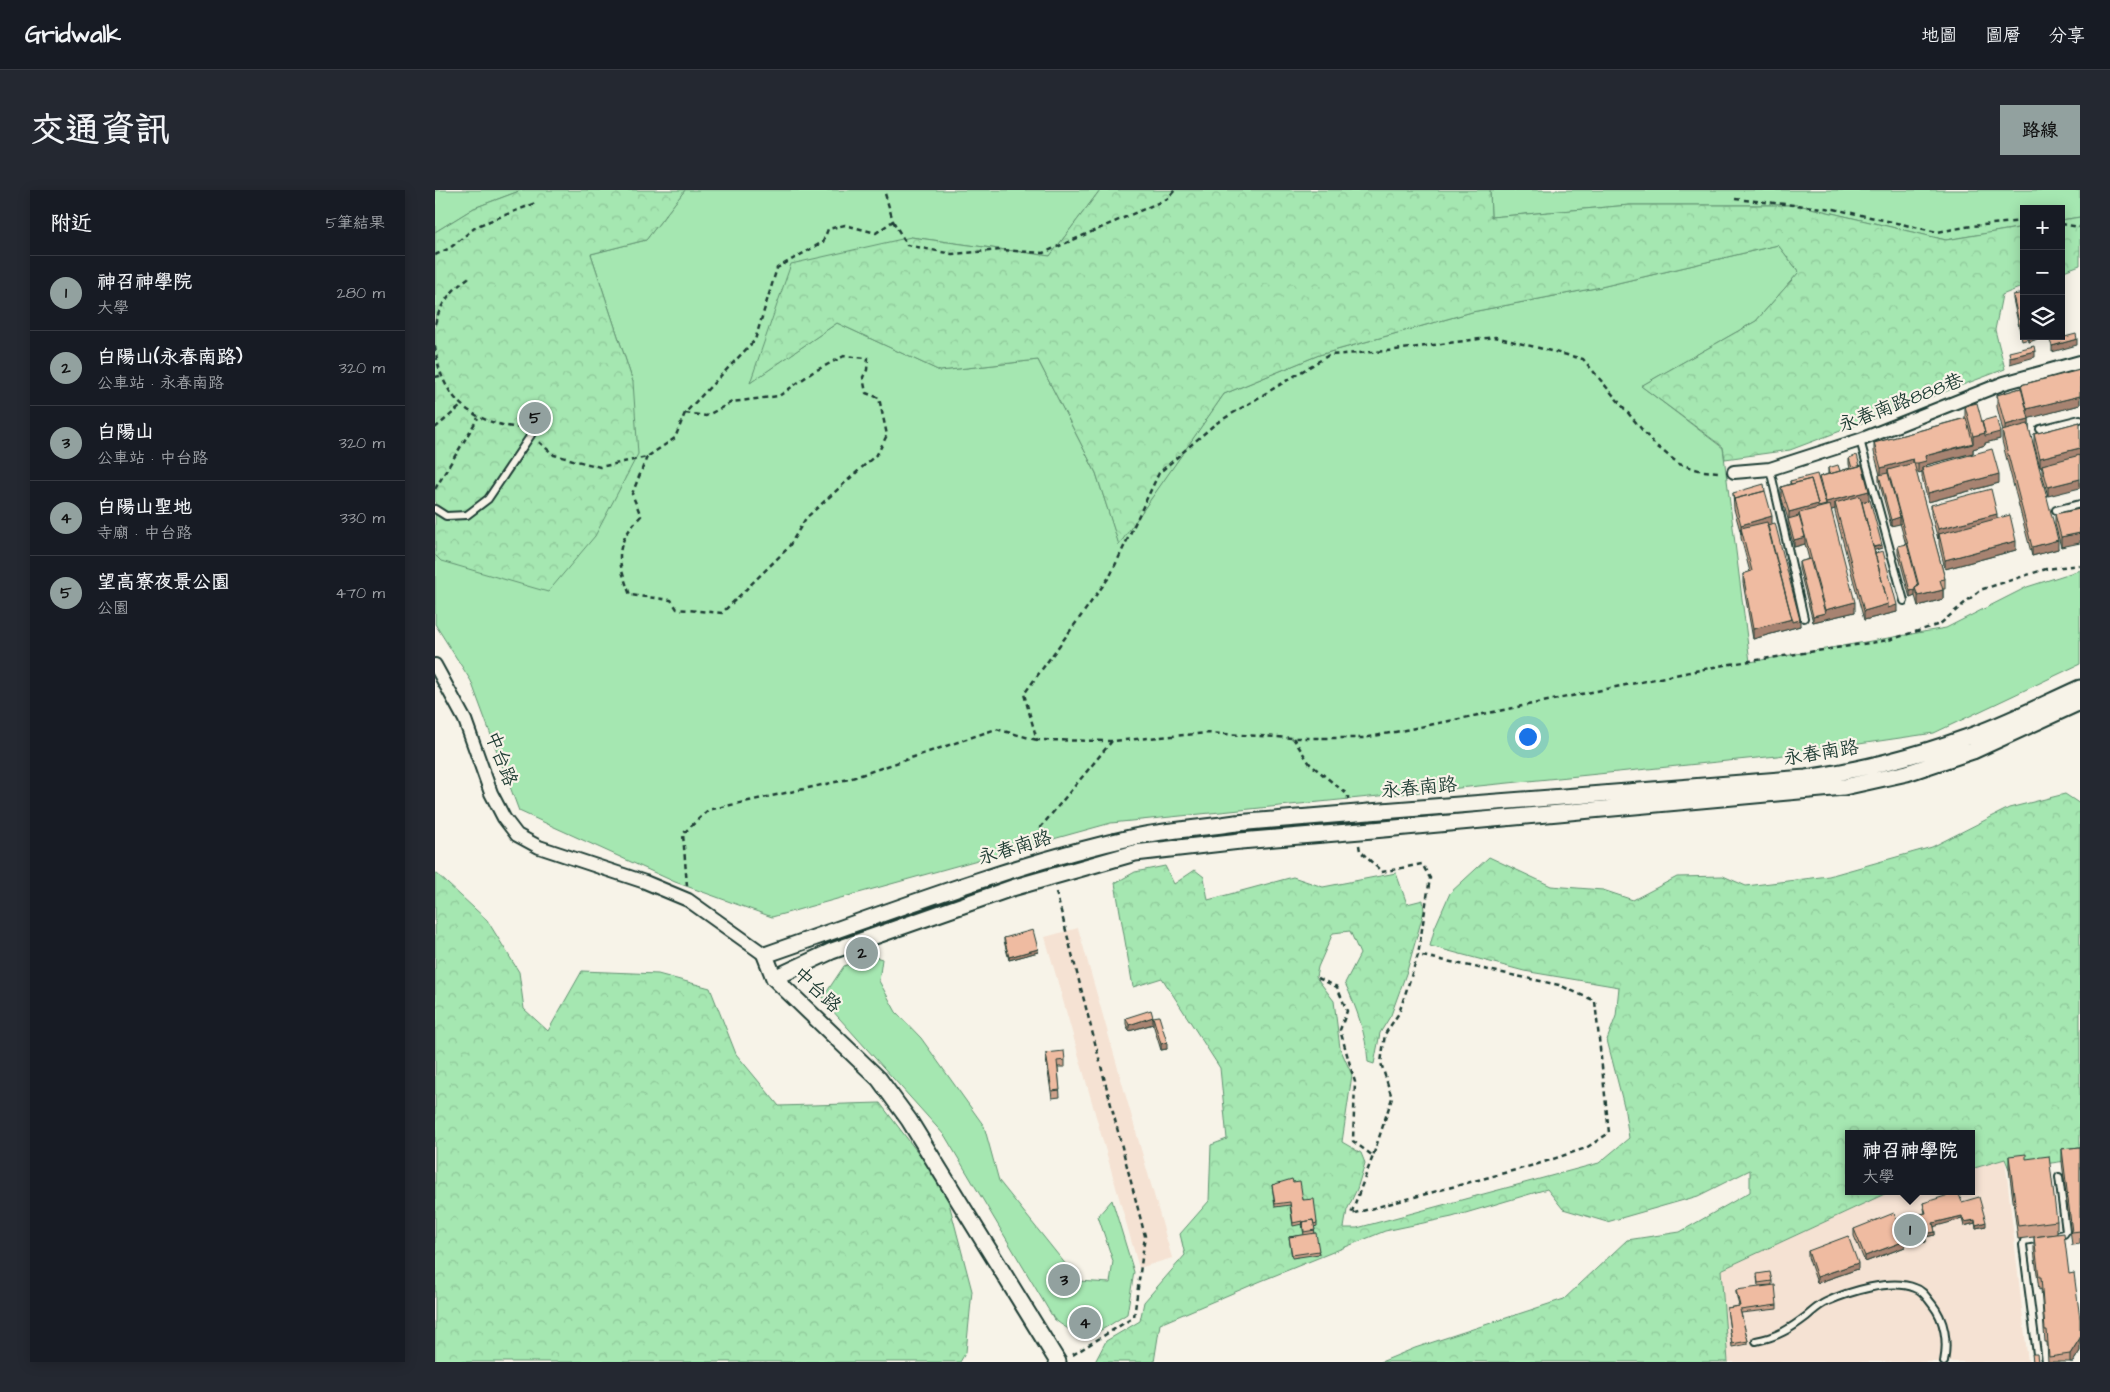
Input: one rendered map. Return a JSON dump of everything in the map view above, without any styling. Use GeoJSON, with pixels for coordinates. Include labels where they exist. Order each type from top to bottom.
{"type":"FeatureCollection","features":[{"type":"Feature","properties":{"kind":"street","name":"永春南路888巷"},"geometry":{"type":"LineString","coordinates":[[1734,472],[1770,469],[1860,440],[2003,383],[2080,362]]}},
{"type":"Feature","properties":{"kind":"street","name":"中台路"},"geometry":{"type":"LineString","coordinates":[[435,666],[465,720],[491,793],[504,818],[517,834],[539,847],[645,882],[688,900],[765,955],[775,978],[879,1079],[904,1113],[1064,1360]]}},
{"type":"Feature","properties":{"kind":"street","name":"永春南路"},"geometry":{"type":"LineString","coordinates":[[1970,744],[2080,688]]}},
{"type":"Feature","properties":{"kind":"street","name":"永春南路"},"geometry":{"type":"LineString","coordinates":[[775,978],[832,951],[1013,888],[1135,853],[1844,780],[1920,753],[1970,744],[2080,702]]}},
{"type":"Feature","properties":{"kind":"street","name":"永春南路"},"geometry":{"type":"LineString","coordinates":[[765,955],[980,880],[1064,854],[1137,836],[1236,823],[1369,812],[1806,778],[1844,780]]}},
{"type":"Feature","properties":{"kind":"lane"},"geometry":{"type":"LineString","coordinates":[[2040,429],[2080,419]]}},
{"type":"Feature","properties":{"kind":"lane"},"geometry":{"type":"LineString","coordinates":[[435,509],[446,516],[467,515],[481,504],[488,498],[529,431]]}},
{"type":"Feature","properties":{"kind":"lane"},"geometry":{"type":"LineString","coordinates":[[1860,440],[1904,601]]}},
{"type":"Feature","properties":{"kind":"lane"},"geometry":{"type":"LineString","coordinates":[[1770,469],[1804,618]]}},
{"type":"Feature","properties":{"kind":"lane"},"geometry":{"type":"LineString","coordinates":[[2056,510],[2080,504]]}},
{"type":"Feature","properties":{"kind":"lane"},"geometry":{"type":"LineString","coordinates":[[2038,1362],[2023,1245],[2025,1241],[2061,1235],[2066,1231],[2059,1177]]}},
{"type":"Feature","properties":{"kind":"lane"},"geometry":{"type":"LineString","coordinates":[[1756,1341],[1774,1337],[1789,1330],[1824,1303],[1870,1287],[1903,1285],[1922,1292],[1937,1310],[1945,1332],[1947,1348],[1945,1362]]}},
{"type":"Feature","properties":{"kind":"path"},"geometry":{"type":"LineString","coordinates":[[884,190],[893,221],[907,245],[952,254],[1001,250],[1043,253],[1167,199],[1175,190]]}},
{"type":"Feature","properties":{"kind":"path"},"geometry":{"type":"LineString","coordinates":[[1735,199],[1834,209],[1937,232],[1972,226],[2020,221]]}},
{"type":"Feature","properties":{"kind":"path"},"geometry":{"type":"LineString","coordinates":[[435,255],[450,248],[477,226],[538,202]]}},
{"type":"Feature","properties":{"kind":"path"},"geometry":{"type":"LineString","coordinates":[[435,346],[441,376],[461,406],[478,418],[501,426],[529,431],[554,455],[600,467],[647,457],[675,438],[685,413],[755,340],[777,268],[823,242],[828,230],[845,225],[876,233],[893,221]]}},
{"type":"Feature","properties":{"kind":"path"},"geometry":{"type":"LineString","coordinates":[[2065,225],[2080,227]]}},
{"type":"Feature","properties":{"kind":"path"},"geometry":{"type":"LineString","coordinates":[[435,324],[439,308],[452,290],[472,275]]}},
{"type":"Feature","properties":{"kind":"path"},"geometry":{"type":"LineString","coordinates":[[435,306],[439,308]]}},
{"type":"Feature","properties":{"kind":"path"},"geometry":{"type":"LineString","coordinates":[[1037,740],[1024,694],[1110,576],[1159,473],[1215,424],[1329,355],[1387,351],[1495,337],[1583,359],[1654,444],[1679,464],[1702,472],[1734,472]]}},
{"type":"Feature","properties":{"kind":"path"},"geometry":{"type":"LineString","coordinates":[[647,457],[632,494],[641,516],[627,532],[618,558],[630,595],[671,600],[677,609],[722,613],[788,548],[806,518],[877,453],[887,435],[879,398],[866,394],[863,377],[867,370],[868,358],[844,356],[813,372],[779,396],[732,402],[706,416],[685,413]]}},
{"type":"Feature","properties":{"kind":"path"},"geometry":{"type":"LineString","coordinates":[[435,377],[441,376]]}},
{"type":"Feature","properties":{"kind":"path"},"geometry":{"type":"LineString","coordinates":[[435,428],[461,406]]}},
{"type":"Feature","properties":{"kind":"path"},"geometry":{"type":"LineString","coordinates":[[435,489],[478,418]]}},
{"type":"Feature","properties":{"kind":"path"},"geometry":{"type":"LineString","coordinates":[[688,900],[683,834],[707,810],[849,779],[996,729],[1037,740],[1112,741],[1208,733],[1293,738],[1364,738],[1724,665],[1889,640],[1940,624],[1980,590],[2046,570],[2080,565]]}},
{"type":"Feature","properties":{"kind":"path"},"geometry":{"type":"LineString","coordinates":[[1293,738],[1310,764],[1348,796],[1350,805]]}},
{"type":"Feature","properties":{"kind":"path"},"geometry":{"type":"LineString","coordinates":[[1042,846],[1040,828],[1112,741]]}},
{"type":"Feature","properties":{"kind":"path"},"geometry":{"type":"LineString","coordinates":[[1358,842],[1360,851],[1383,872],[1422,864],[1430,878],[1418,955],[1399,1013],[1385,1034],[1381,1062],[1392,1098],[1351,1214],[1538,1164],[1586,1148],[1609,1133],[1595,1001],[1559,985],[1418,955]]}},
{"type":"Feature","properties":{"kind":"path"},"geometry":{"type":"LineString","coordinates":[[1057,892],[1145,1236],[1134,1317],[1064,1360]]}},
{"type":"Feature","properties":{"kind":"path"},"geometry":{"type":"LineString","coordinates":[[1318,978],[1337,987],[1347,1011],[1340,1030],[1355,1082],[1353,1141],[1373,1156]]}},
{"type":"Feature","properties":{"kind":"shaded area"},"geometry":{"type":"Polygon","coordinates":[[[1078,928],[1172,1258],[1139,1268],[1045,937],[1078,928]]]}},
{"type":"Feature","properties":{"kind":"shaded area"},"geometry":{"type":"Polygon","coordinates":[[[2005,1159],[2028,1362],[1728,1362],[1721,1270],[1882,1195],[1975,1195],[1975,1168],[2005,1159]]]}},
{"type":"Feature","properties":{"kind":"green space"},"geometry":{"type":"Polygon","coordinates":[[[435,190],[522,190],[474,208],[435,232],[435,190]]]}},
{"type":"Feature","properties":{"kind":"green space"},"geometry":{"type":"Polygon","coordinates":[[[522,190],[685,190],[646,240],[591,254],[633,382],[638,454],[595,536],[548,592],[441,561],[435,555],[435,232],[474,208],[522,190]]]}},
{"type":"Feature","properties":{"kind":"green space"},"geometry":{"type":"Polygon","coordinates":[[[685,190],[1100,190],[1050,256],[911,237],[751,382],[837,323],[940,371],[1038,360],[1096,473],[1119,544],[1224,394],[1319,355],[1472,312],[1601,287],[1778,245],[1799,272],[1756,321],[1641,386],[1723,448],[1750,662],[1946,628],[2027,587],[2080,570],[2080,664],[1934,733],[1777,756],[1111,823],[772,917],[675,882],[519,811],[471,681],[435,624],[435,555],[441,561],[633,382],[591,254],[646,240],[685,190]]]}},
{"type":"Feature","properties":{"kind":"green space"},"geometry":{"type":"Polygon","coordinates":[[[1100,190],[1490,190],[1491,217],[1630,205],[1798,205],[1946,240],[2020,228],[2020,288],[2002,295],[1995,330],[2005,369],[1790,450],[1725,459],[1723,447],[1641,386],[1756,321],[1799,272],[1778,245],[1601,287],[1472,312],[1319,355],[1224,394],[1119,545],[1096,473],[1038,360],[940,371],[837,323],[750,383],[791,264],[911,237],[1050,256],[1100,190]]]}},
{"type":"Feature","properties":{"kind":"green space"},"geometry":{"type":"Polygon","coordinates":[[[1490,190],[2080,190],[2080,217],[2065,219],[2065,205],[2020,205],[2020,228],[1946,240],[1798,205],[1630,205],[1491,217],[1490,190]]]}},
{"type":"Feature","properties":{"kind":"green space"},"geometry":{"type":"Polygon","coordinates":[[[2080,217],[2080,265],[2065,271],[2065,250],[2065,219],[2080,217]]]}},
{"type":"Feature","properties":{"kind":"green space"},"geometry":{"type":"Polygon","coordinates":[[[2065,794],[2080,804],[2080,1159],[2009,1169],[2005,1159],[1975,1168],[1975,1130],[1845,1130],[1845,1195],[1882,1195],[1721,1270],[1728,1362],[1381,1362],[1415,1348],[1564,1299],[1627,1240],[1680,1232],[1750,1192],[1750,1170],[1698,1196],[1607,1222],[1563,1209],[1547,1189],[1452,1217],[1385,1231],[1160,1324],[1154,1362],[1095,1362],[1106,1341],[1140,1321],[1144,1302],[1185,1255],[1180,1234],[1209,1201],[1211,1145],[1227,1139],[1220,1068],[1162,978],[1133,987],[1115,883],[1135,872],[1165,866],[1174,884],[1195,870],[1204,877],[1208,900],[1293,877],[1323,887],[1396,873],[1407,904],[1423,900],[1424,911],[1407,971],[1391,1015],[1380,1033],[1374,1064],[1368,1062],[1360,1022],[1345,983],[1360,954],[1350,931],[1333,933],[1318,967],[1316,977],[1334,1001],[1340,1048],[1352,1075],[1342,1142],[1361,1153],[1365,1163],[1357,1189],[1347,1210],[1344,1228],[1357,1228],[1599,1163],[1629,1138],[1624,1106],[1607,1040],[1616,1016],[1619,987],[1524,971],[1430,946],[1435,927],[1450,893],[1489,857],[1551,886],[1603,890],[1633,900],[1677,877],[1723,876],[1746,886],[1829,876],[1932,847],[2009,808],[2065,794]]]}},
{"type":"Feature","properties":{"kind":"green space"},"geometry":{"type":"Polygon","coordinates":[[[435,872],[487,920],[519,972],[524,1009],[548,1031],[582,971],[658,974],[710,988],[736,1054],[779,1106],[880,1103],[945,1188],[972,1291],[966,1352],[960,1362],[435,1362],[435,872]]]}},
{"type":"Feature","properties":{"kind":"green space"},"geometry":{"type":"Polygon","coordinates":[[[872,956],[882,959],[879,981],[896,1012],[921,1038],[984,1126],[999,1181],[1079,1281],[1110,1283],[1113,1261],[1098,1216],[1112,1200],[1134,1272],[1127,1314],[1107,1327],[1091,1334],[1075,1332],[1054,1319],[945,1136],[822,999],[844,966],[872,956]]]}},
{"type":"Feature","properties":{"kind":"building"},"geometry":{"type":"Polygon","coordinates":[[[2020,294],[2020,328],[2013,295],[2020,294]]]}},
{"type":"Feature","properties":{"kind":"building"},"geometry":{"type":"Polygon","coordinates":[[[2076,334],[2077,339],[2052,346],[2050,341],[2065,340],[2065,337],[2076,334]]]}},
{"type":"Feature","properties":{"kind":"building"},"geometry":{"type":"Polygon","coordinates":[[[2034,346],[2035,351],[2010,357],[2009,352],[2034,346]]]}},
{"type":"Feature","properties":{"kind":"building"},"geometry":{"type":"Polygon","coordinates":[[[2080,370],[2080,396],[2027,409],[2021,385],[2080,370]]]}},
{"type":"Feature","properties":{"kind":"building"},"geometry":{"type":"Polygon","coordinates":[[[2021,388],[2029,419],[2005,425],[1997,395],[2021,388]]]}},
{"type":"Feature","properties":{"kind":"building"},"geometry":{"type":"Polygon","coordinates":[[[1977,403],[1985,433],[1973,436],[1965,406],[1977,403]]]}},
{"type":"Feature","properties":{"kind":"building"},"geometry":{"type":"Polygon","coordinates":[[[1996,417],[2000,432],[1985,436],[1982,421],[1996,417]]]}},
{"type":"Feature","properties":{"kind":"building"},"geometry":{"type":"Polygon","coordinates":[[[1966,418],[1973,443],[1925,456],[1926,461],[1914,463],[1913,459],[1881,468],[1874,443],[1966,418]]]}},
{"type":"Feature","properties":{"kind":"building"},"geometry":{"type":"Polygon","coordinates":[[[2080,422],[2080,448],[2040,458],[2034,434],[2080,422]]]}},
{"type":"Feature","properties":{"kind":"building"},"geometry":{"type":"Polygon","coordinates":[[[2028,424],[2058,540],[2032,547],[2002,431],[2028,424]]]}},
{"type":"Feature","properties":{"kind":"building"},"geometry":{"type":"Polygon","coordinates":[[[1992,449],[1999,474],[1928,493],[1922,468],[1992,449]]]}},
{"type":"Feature","properties":{"kind":"building"},"geometry":{"type":"Polygon","coordinates":[[[1857,455],[1860,466],[1852,468],[1849,458],[1857,455]]]}},
{"type":"Feature","properties":{"kind":"building"},"geometry":{"type":"Polygon","coordinates":[[[2080,455],[2080,479],[2048,487],[2042,465],[2080,455]]]}},
{"type":"Feature","properties":{"kind":"building"},"geometry":{"type":"Polygon","coordinates":[[[1914,463],[1945,579],[1940,580],[1943,590],[1918,596],[1915,588],[1919,586],[1888,470],[1914,463]]]}},
{"type":"Feature","properties":{"kind":"building"},"geometry":{"type":"Polygon","coordinates":[[[1838,465],[1840,471],[1829,474],[1828,468],[1838,465]]]}},
{"type":"Feature","properties":{"kind":"building"},"geometry":{"type":"Polygon","coordinates":[[[1862,465],[1869,491],[1826,502],[1819,477],[1862,465]]]}},
{"type":"Feature","properties":{"kind":"building"},"geometry":{"type":"Polygon","coordinates":[[[1888,473],[1900,517],[1891,520],[1879,475],[1888,473]]]}},
{"type":"Feature","properties":{"kind":"building"},"geometry":{"type":"Polygon","coordinates":[[[1817,474],[1826,505],[1818,507],[1811,479],[1791,484],[1790,481],[1817,474]]]}},
{"type":"Feature","properties":{"kind":"building"},"geometry":{"type":"Polygon","coordinates":[[[1811,479],[1818,504],[1789,512],[1781,487],[1811,479]]]}},
{"type":"Feature","properties":{"kind":"building"},"geometry":{"type":"Polygon","coordinates":[[[1764,484],[1765,491],[1734,499],[1734,502],[1733,493],[1764,484]]]}},
{"type":"Feature","properties":{"kind":"building"},"geometry":{"type":"Polygon","coordinates":[[[1991,489],[1997,514],[1938,529],[1931,505],[1991,489]]]}},
{"type":"Feature","properties":{"kind":"building"},"geometry":{"type":"Polygon","coordinates":[[[1765,491],[1772,516],[1741,525],[1734,499],[1765,491]]]}},
{"type":"Feature","properties":{"kind":"building"},"geometry":{"type":"Polygon","coordinates":[[[1860,496],[1888,604],[1864,611],[1835,503],[1860,496]]]}},
{"type":"Feature","properties":{"kind":"building"},"geometry":{"type":"Polygon","coordinates":[[[1870,500],[1882,545],[1873,547],[1862,502],[1870,500]]]}},
{"type":"Feature","properties":{"kind":"building"},"geometry":{"type":"Polygon","coordinates":[[[1830,505],[1855,602],[1825,610],[1799,513],[1830,505]]]}},
{"type":"Feature","properties":{"kind":"building"},"geometry":{"type":"Polygon","coordinates":[[[2080,509],[2080,533],[2061,537],[2055,514],[2080,509]]]}},
{"type":"Feature","properties":{"kind":"building"},"geometry":{"type":"Polygon","coordinates":[[[2010,515],[2016,541],[1945,560],[1939,534],[2010,515]]]}},
{"type":"Feature","properties":{"kind":"building"},"geometry":{"type":"Polygon","coordinates":[[[1799,516],[1805,537],[1794,540],[1788,519],[1799,516]]]}},
{"type":"Feature","properties":{"kind":"building"},"geometry":{"type":"Polygon","coordinates":[[[1767,522],[1792,619],[1753,629],[1743,574],[1752,571],[1741,528],[1767,522]]]}},
{"type":"Feature","properties":{"kind":"building"},"geometry":{"type":"Polygon","coordinates":[[[1775,523],[1800,620],[1792,622],[1767,525],[1775,523]]]}},
{"type":"Feature","properties":{"kind":"building"},"geometry":{"type":"Polygon","coordinates":[[[1907,544],[1918,586],[1915,590],[1910,591],[1898,546],[1907,544]]]}},
{"type":"Feature","properties":{"kind":"building"},"geometry":{"type":"Polygon","coordinates":[[[1883,551],[1897,605],[1888,608],[1875,553],[1883,551]]]}},
{"type":"Feature","properties":{"kind":"building"},"geometry":{"type":"Polygon","coordinates":[[[1810,559],[1825,613],[1813,616],[1799,562],[1810,559]]]}},
{"type":"Feature","properties":{"kind":"building"},"geometry":{"type":"Polygon","coordinates":[[[1033,930],[1038,949],[1009,957],[1004,938],[1033,930]]]}},
{"type":"Feature","properties":{"kind":"building"},"geometry":{"type":"Polygon","coordinates":[[[1151,1010],[1153,1017],[1129,1025],[1126,1018],[1151,1010]]]}},
{"type":"Feature","properties":{"kind":"building"},"geometry":{"type":"Polygon","coordinates":[[[1159,1016],[1167,1042],[1161,1044],[1153,1017],[1159,1016]]]}},
{"type":"Feature","properties":{"kind":"building"},"geometry":{"type":"Polygon","coordinates":[[[1064,1051],[1065,1060],[1057,1061],[1060,1090],[1052,1091],[1046,1053],[1064,1051]]]}},
{"type":"Feature","properties":{"kind":"building"},"geometry":{"type":"Polygon","coordinates":[[[2080,1147],[2080,1231],[2072,1232],[2062,1149],[2080,1147]]]}},
{"type":"Feature","properties":{"kind":"building"},"geometry":{"type":"Polygon","coordinates":[[[2026,1154],[2026,1159],[2049,1156],[2057,1221],[2018,1226],[2009,1156],[2026,1154]]]}},
{"type":"Feature","properties":{"kind":"building"},"geometry":{"type":"Polygon","coordinates":[[[1292,1179],[1293,1182],[1300,1181],[1303,1200],[1314,1199],[1317,1223],[1314,1224],[1313,1220],[1303,1222],[1303,1225],[1302,1221],[1293,1223],[1290,1202],[1275,1204],[1272,1185],[1292,1179]]]}},
{"type":"Feature","properties":{"kind":"building"},"geometry":{"type":"Polygon","coordinates":[[[1948,1195],[1959,1195],[1962,1202],[1979,1197],[1986,1222],[1976,1225],[1975,1220],[1964,1222],[1962,1216],[1933,1223],[1935,1232],[1924,1234],[1926,1239],[1916,1241],[1909,1217],[1926,1213],[1923,1203],[1948,1195]]]}},
{"type":"Feature","properties":{"kind":"building"},"geometry":{"type":"Polygon","coordinates":[[[1894,1213],[1905,1241],[1865,1256],[1854,1229],[1894,1213]]]}},
{"type":"Feature","properties":{"kind":"building"},"geometry":{"type":"Polygon","coordinates":[[[1313,1220],[1315,1230],[1304,1232],[1303,1222],[1313,1220]]]}},
{"type":"Feature","properties":{"kind":"building"},"geometry":{"type":"Polygon","coordinates":[[[1316,1233],[1319,1251],[1292,1255],[1289,1237],[1316,1233]]]}},
{"type":"Feature","properties":{"kind":"building"},"geometry":{"type":"Polygon","coordinates":[[[2064,1233],[2069,1274],[2074,1273],[2080,1319],[2080,1338],[2070,1354],[2049,1357],[2041,1277],[2039,1277],[2034,1237],[2064,1233]]]}},
{"type":"Feature","properties":{"kind":"building"},"geometry":{"type":"Polygon","coordinates":[[[1848,1236],[1858,1263],[1817,1277],[1808,1251],[1848,1236]]]}},
{"type":"Feature","properties":{"kind":"building"},"geometry":{"type":"Polygon","coordinates":[[[1770,1272],[1772,1281],[1758,1283],[1757,1274],[1770,1272]]]}},
{"type":"Feature","properties":{"kind":"building"},"geometry":{"type":"Polygon","coordinates":[[[1775,1285],[1777,1305],[1740,1310],[1748,1341],[1732,1344],[1727,1308],[1740,1306],[1736,1290],[1775,1285]]]}},
{"type":"Feature","properties":{"kind":"building"},"geometry":{"type":"Polygon","coordinates":[[[2032,1354],[2037,1354],[2038,1362],[2033,1362],[2032,1354]]]}},
{"type":"Feature","properties":{"kind":"place","name":"望高寮夜景公園"},"geometry":{"type":"Point","coordinates":[535,418]}},
{"type":"Feature","properties":{"kind":"place","name":"白陽山(永春南路)"},"geometry":{"type":"Point","coordinates":[862,953]}},
{"type":"Feature","properties":{"kind":"place","name":"神召神學院"},"geometry":{"type":"Point","coordinates":[1910,1230]}},
{"type":"Feature","properties":{"kind":"place","name":"白陽山"},"geometry":{"type":"Point","coordinates":[1064,1280]}},
{"type":"Feature","properties":{"kind":"place","name":"白陽山聖地"},"geometry":{"type":"Point","coordinates":[1085,1323]}}]}
